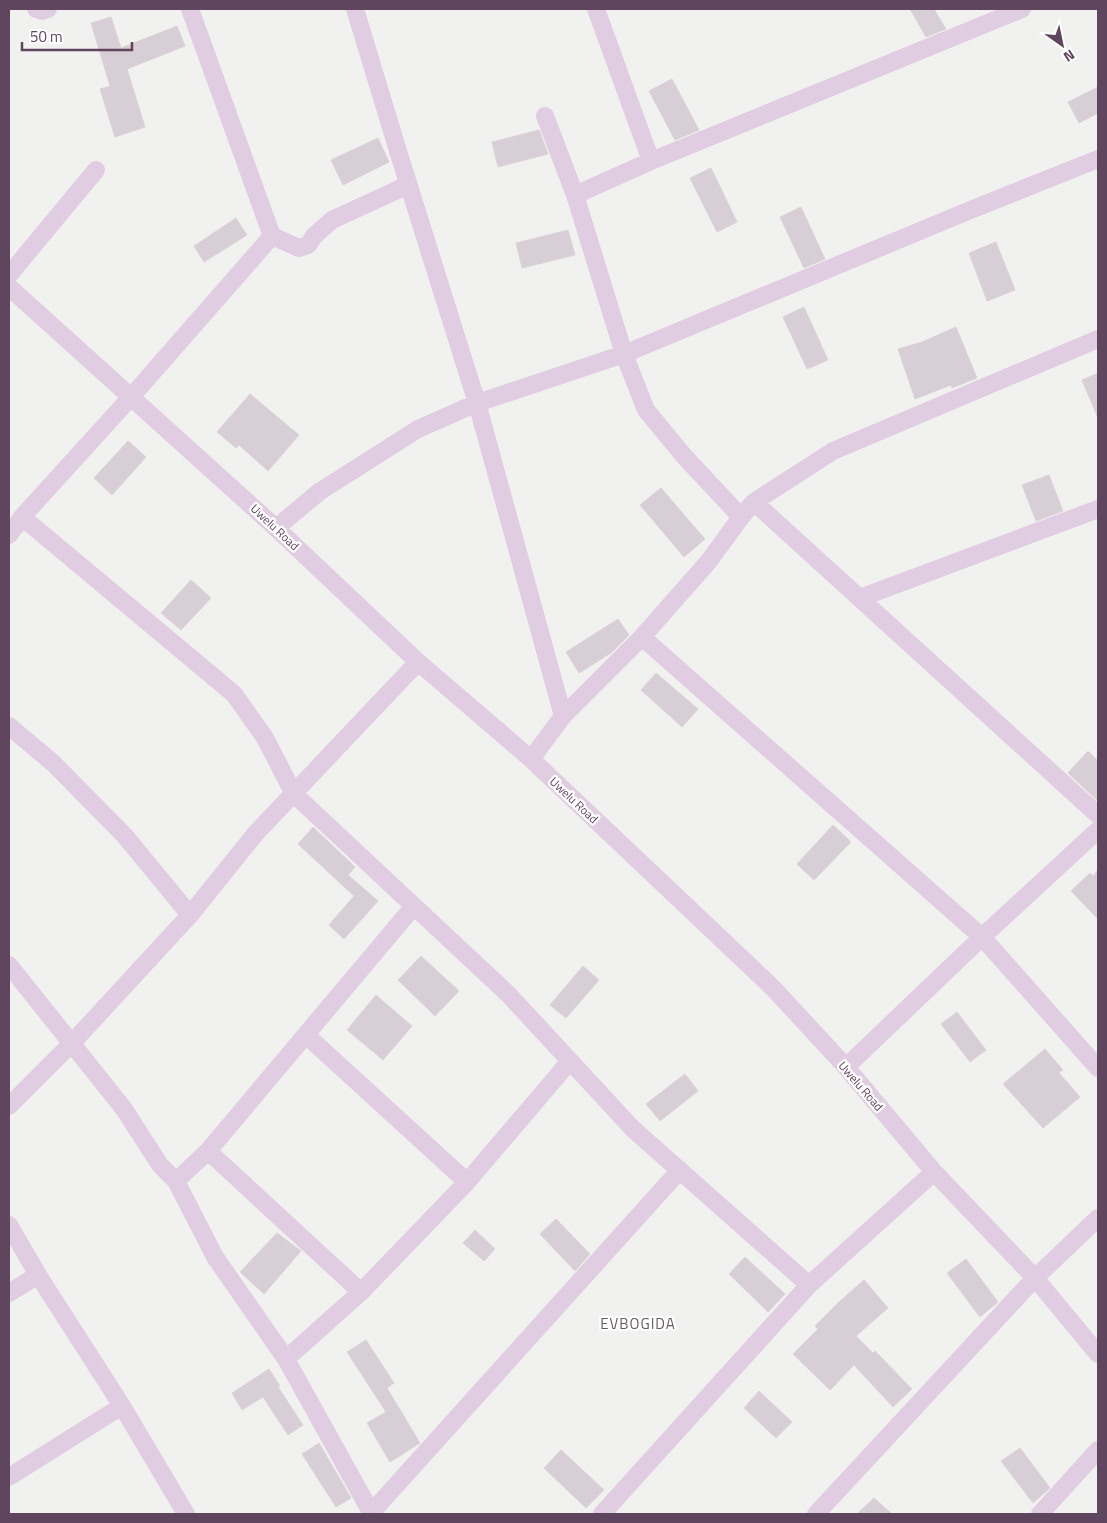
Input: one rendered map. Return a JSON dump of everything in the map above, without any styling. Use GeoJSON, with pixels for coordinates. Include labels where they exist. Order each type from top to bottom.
{"type":"FeatureCollection","features":[{"type":"Feature","properties":{"kind":"street"},"geometry":{"type":"LineString","coordinates":[[36,9],[42,11],[48,9]]}},
{"type":"Feature","properties":{"kind":"street"},"geometry":{"type":"LineString","coordinates":[[190,9],[272,236],[299,248],[308,245],[314,236],[332,220],[408,185]]}},
{"type":"Feature","properties":{"kind":"street"},"geometry":{"type":"LineString","coordinates":[[355,9],[477,403],[563,716]]}},
{"type":"Feature","properties":{"kind":"street"},"geometry":{"type":"LineString","coordinates":[[596,9],[651,161]]}},
{"type":"Feature","properties":{"kind":"street"},"geometry":{"type":"LineString","coordinates":[[575,195],[651,161],[1022,9]]}},
{"type":"Feature","properties":{"kind":"street"},"geometry":{"type":"LineString","coordinates":[[545,116],[575,195],[624,354],[646,410],[684,456],[741,517]]}},
{"type":"Feature","properties":{"kind":"street"},"geometry":{"type":"LineString","coordinates":[[276,528],[319,492],[418,429],[477,403],[624,354],[1098,159]]}},
{"type":"Feature","properties":{"kind":"street"},"geometry":{"type":"LineString","coordinates":[[9,275],[96,170]]}},
{"type":"Feature","properties":{"kind":"street"},"geometry":{"type":"LineString","coordinates":[[272,236],[131,397],[14,526],[234,694],[265,738],[294,794],[509,995],[633,1129],[809,1285]]}},
{"type":"Feature","properties":{"kind":"street","name":"Uwelu Road"},"geometry":{"type":"LineString","coordinates":[[9,287],[276,528],[418,662],[531,759],[773,988],[846,1067],[934,1172],[1035,1278],[1098,1354]]}},
{"type":"Feature","properties":{"kind":"street"},"geometry":{"type":"LineString","coordinates":[[531,759],[563,716],[642,637],[708,561],[754,502],[833,451],[1098,339]]}},
{"type":"Feature","properties":{"kind":"street"},"geometry":{"type":"LineString","coordinates":[[754,502],[1098,816]]}},
{"type":"Feature","properties":{"kind":"street"},"geometry":{"type":"LineString","coordinates":[[860,598],[1098,509]]}},
{"type":"Feature","properties":{"kind":"street"},"geometry":{"type":"LineString","coordinates":[[642,637],[982,937],[1098,1068]]}},
{"type":"Feature","properties":{"kind":"street"},"geometry":{"type":"LineString","coordinates":[[9,1106],[72,1043],[190,915],[256,832],[418,662]]}},
{"type":"Feature","properties":{"kind":"street"},"geometry":{"type":"LineString","coordinates":[[9,726],[53,763],[125,836],[190,915]]}},
{"type":"Feature","properties":{"kind":"street"},"geometry":{"type":"LineString","coordinates":[[846,1067],[982,937],[1098,830]]}},
{"type":"Feature","properties":{"kind":"street"},"geometry":{"type":"LineString","coordinates":[[176,1181],[208,1151],[414,906]]}},
{"type":"Feature","properties":{"kind":"street"},"geometry":{"type":"LineString","coordinates":[[9,965],[124,1109],[160,1164],[176,1181],[215,1257],[286,1359],[372,1514],[680,1170]]}},
{"type":"Feature","properties":{"kind":"street"},"geometry":{"type":"LineString","coordinates":[[306,1035],[467,1182]]}},
{"type":"Feature","properties":{"kind":"street"},"geometry":{"type":"LineString","coordinates":[[286,1359],[362,1292],[467,1182],[570,1061]]}},
{"type":"Feature","properties":{"kind":"street"},"geometry":{"type":"LineString","coordinates":[[208,1151],[362,1292]]}},
{"type":"Feature","properties":{"kind":"street"},"geometry":{"type":"LineString","coordinates":[[602,1514],[809,1285],[934,1172]]}},
{"type":"Feature","properties":{"kind":"street"},"geometry":{"type":"LineString","coordinates":[[816,1514],[1035,1278],[1098,1218]]}},
{"type":"Feature","properties":{"kind":"street"},"geometry":{"type":"LineString","coordinates":[[9,1225],[38,1276],[122,1406],[186,1514]]}},
{"type":"Feature","properties":{"kind":"street"},"geometry":{"type":"LineString","coordinates":[[9,1293],[38,1276]]}},
{"type":"Feature","properties":{"kind":"street"},"geometry":{"type":"LineString","coordinates":[[9,1477],[122,1406]]}},
{"type":"Feature","properties":{"kind":"street"},"geometry":{"type":"LineString","coordinates":[[1040,1514],[1098,1450]]}},
{"type":"Feature","properties":{"kind":"building"},"geometry":{"type":"Polygon","coordinates":[[[910,9],[934,9],[946,29],[926,37],[910,9]]]}},
{"type":"Feature","properties":{"kind":"building"},"geometry":{"type":"Polygon","coordinates":[[[111,17],[121,48],[177,26],[185,46],[127,69],[145,127],[115,137],[100,89],[110,86],[91,23],[111,17]]]}},
{"type":"Feature","properties":{"kind":"building"},"geometry":{"type":"Polygon","coordinates":[[[672,79],[699,130],[675,140],[649,91],[672,79]]]}},
{"type":"Feature","properties":{"kind":"building"},"geometry":{"type":"Polygon","coordinates":[[[1098,87],[1098,113],[1079,123],[1068,102],[1098,87]]]}},
{"type":"Feature","properties":{"kind":"building"},"geometry":{"type":"Polygon","coordinates":[[[539,130],[548,154],[498,167],[492,142],[539,130]]]}},
{"type":"Feature","properties":{"kind":"building"},"geometry":{"type":"Polygon","coordinates":[[[378,138],[389,162],[343,185],[331,160],[378,138]]]}},
{"type":"Feature","properties":{"kind":"building"},"geometry":{"type":"Polygon","coordinates":[[[711,168],[737,222],[717,232],[690,178],[711,168]]]}},
{"type":"Feature","properties":{"kind":"building"},"geometry":{"type":"Polygon","coordinates":[[[801,207],[825,259],[804,268],[780,217],[801,207]]]}},
{"type":"Feature","properties":{"kind":"building"},"geometry":{"type":"Polygon","coordinates":[[[236,218],[247,235],[204,262],[194,246],[236,218]]]}},
{"type":"Feature","properties":{"kind":"building"},"geometry":{"type":"Polygon","coordinates":[[[568,230],[575,255],[522,268],[516,243],[568,230]]]}},
{"type":"Feature","properties":{"kind":"building"},"geometry":{"type":"Polygon","coordinates":[[[996,242],[1015,290],[987,301],[969,253],[996,242]]]}},
{"type":"Feature","properties":{"kind":"building"},"geometry":{"type":"Polygon","coordinates":[[[804,307],[828,360],[807,369],[783,317],[804,307]]]}},
{"type":"Feature","properties":{"kind":"building"},"geometry":{"type":"Polygon","coordinates":[[[956,327],[977,378],[952,388],[951,385],[915,399],[898,349],[922,342],[956,327]]]}},
{"type":"Feature","properties":{"kind":"building"},"geometry":{"type":"Polygon","coordinates":[[[1098,373],[1098,418],[1082,380],[1098,373]]]}},
{"type":"Feature","properties":{"kind":"building"},"geometry":{"type":"Polygon","coordinates":[[[250,394],[299,435],[268,471],[239,445],[236,448],[217,432],[250,394]]]}},
{"type":"Feature","properties":{"kind":"building"},"geometry":{"type":"Polygon","coordinates":[[[128,441],[146,457],[112,495],[94,478],[128,441]]]}},
{"type":"Feature","properties":{"kind":"building"},"geometry":{"type":"Polygon","coordinates":[[[1049,475],[1063,511],[1036,521],[1022,485],[1049,475]]]}},
{"type":"Feature","properties":{"kind":"building"},"geometry":{"type":"Polygon","coordinates":[[[661,488],[705,539],[684,557],[640,505],[661,488]]]}},
{"type":"Feature","properties":{"kind":"building"},"geometry":{"type":"Polygon","coordinates":[[[191,580],[211,598],[181,630],[161,613],[191,580]]]}},
{"type":"Feature","properties":{"kind":"building"},"geometry":{"type":"Polygon","coordinates":[[[618,619],[629,635],[611,653],[579,673],[566,652],[618,619]]]}},
{"type":"Feature","properties":{"kind":"building"},"geometry":{"type":"Polygon","coordinates":[[[656,673],[698,709],[682,727],[641,690],[656,673]]]}},
{"type":"Feature","properties":{"kind":"building"},"geometry":{"type":"Polygon","coordinates":[[[1088,751],[1098,761],[1098,801],[1068,773],[1088,751]]]}},
{"type":"Feature","properties":{"kind":"building"},"geometry":{"type":"Polygon","coordinates":[[[833,825],[851,842],[814,880],[797,864],[833,825]]]}},
{"type":"Feature","properties":{"kind":"building"},"geometry":{"type":"Polygon","coordinates":[[[313,827],[355,867],[348,875],[378,901],[344,939],[329,925],[354,896],[298,844],[313,827]]]}},
{"type":"Feature","properties":{"kind":"building"},"geometry":{"type":"Polygon","coordinates":[[[1098,870],[1098,919],[1071,891],[1090,873],[1093,876],[1098,870]]]}},
{"type":"Feature","properties":{"kind":"building"},"geometry":{"type":"Polygon","coordinates":[[[421,956],[459,991],[435,1016],[398,980],[421,956]]]}},
{"type":"Feature","properties":{"kind":"building"},"geometry":{"type":"Polygon","coordinates":[[[583,966],[599,980],[566,1018],[550,1005],[583,966]]]}},
{"type":"Feature","properties":{"kind":"building"},"geometry":{"type":"Polygon","coordinates":[[[376,995],[412,1026],[383,1060],[347,1030],[376,995]]]}},
{"type":"Feature","properties":{"kind":"building"},"geometry":{"type":"Polygon","coordinates":[[[957,1012],[986,1050],[970,1062],[941,1024],[957,1012]]]}},
{"type":"Feature","properties":{"kind":"building"},"geometry":{"type":"Polygon","coordinates":[[[1045,1049],[1063,1070],[1059,1073],[1080,1097],[1043,1128],[1003,1084],[1045,1049]]]}},
{"type":"Feature","properties":{"kind":"building"},"geometry":{"type":"Polygon","coordinates":[[[685,1074],[698,1091],[660,1121],[646,1104],[685,1074]]]}},
{"type":"Feature","properties":{"kind":"building"},"geometry":{"type":"Polygon","coordinates":[[[556,1219],[590,1254],[575,1271],[540,1234],[556,1219]]]}},
{"type":"Feature","properties":{"kind":"building"},"geometry":{"type":"Polygon","coordinates":[[[475,1230],[495,1249],[484,1261],[463,1243],[475,1230]]]}},
{"type":"Feature","properties":{"kind":"building"},"geometry":{"type":"Polygon","coordinates":[[[277,1233],[301,1251],[264,1294],[240,1272],[277,1233]]]}},
{"type":"Feature","properties":{"kind":"building"},"geometry":{"type":"Polygon","coordinates":[[[745,1257],[785,1294],[768,1312],[729,1274],[745,1257]]]}},
{"type":"Feature","properties":{"kind":"building"},"geometry":{"type":"Polygon","coordinates":[[[966,1259],[998,1302],[980,1317],[947,1273],[966,1259]]]}},
{"type":"Feature","properties":{"kind":"building"},"geometry":{"type":"Polygon","coordinates":[[[864,1280],[888,1308],[856,1336],[873,1353],[875,1351],[912,1389],[893,1407],[854,1365],[830,1390],[793,1354],[818,1329],[815,1326],[864,1280]]]}},
{"type":"Feature","properties":{"kind":"building"},"geometry":{"type":"Polygon","coordinates":[[[366,1340],[394,1383],[387,1388],[420,1443],[390,1462],[367,1423],[386,1412],[347,1352],[366,1340]]]}},
{"type":"Feature","properties":{"kind":"building"},"geometry":{"type":"Polygon","coordinates":[[[269,1369],[280,1386],[278,1387],[303,1425],[288,1435],[263,1397],[242,1410],[232,1393],[269,1369]]]}},
{"type":"Feature","properties":{"kind":"building"},"geometry":{"type":"Polygon","coordinates":[[[759,1391],[792,1422],[776,1438],[744,1408],[759,1391]]]}},
{"type":"Feature","properties":{"kind":"building"},"geometry":{"type":"Polygon","coordinates":[[[319,1443],[351,1498],[336,1507],[302,1454],[319,1443]]]}},
{"type":"Feature","properties":{"kind":"building"},"geometry":{"type":"Polygon","coordinates":[[[1020,1448],[1050,1488],[1033,1503],[1001,1461],[1020,1448]]]}},
{"type":"Feature","properties":{"kind":"building"},"geometry":{"type":"Polygon","coordinates":[[[561,1450],[604,1490],[586,1508],[544,1468],[561,1450]]]}},
{"type":"Feature","properties":{"kind":"building"},"geometry":{"type":"Polygon","coordinates":[[[874,1498],[892,1514],[857,1514],[874,1498]]]}},
{"type":"Feature","properties":{"kind":"district","name":"EVBOGIDA"},"geometry":{"type":"Point","coordinates":[638,1323]}}]}
